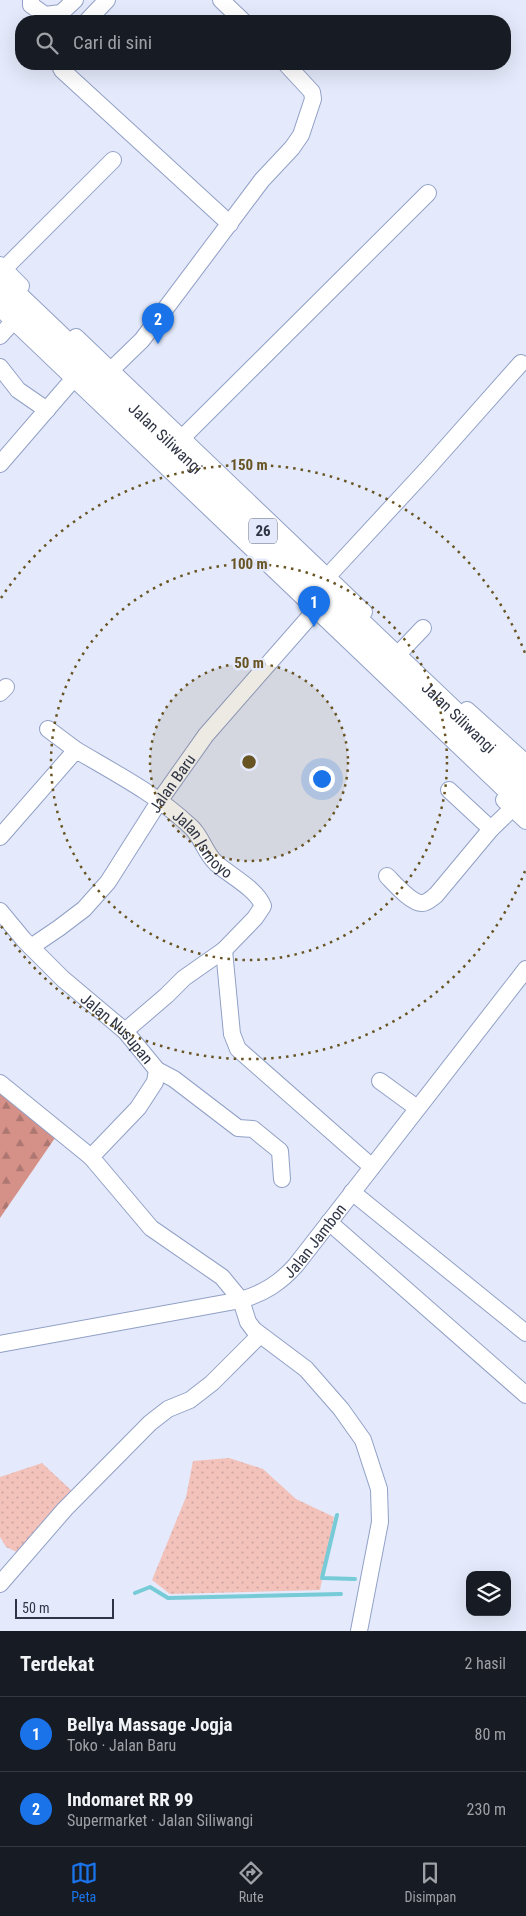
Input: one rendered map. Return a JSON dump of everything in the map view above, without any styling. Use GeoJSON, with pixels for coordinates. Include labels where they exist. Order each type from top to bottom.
{"type":"FeatureCollection","features":[{"type":"Feature","properties":{"kind":"highway","name":"Jalan Siliwangi"},"geometry":{"type":"LineString","coordinates":[[5,282],[444,697],[522,803]]}},
{"type":"Feature","properties":{"kind":"highway","name":"Jalan Siliwangi"},"geometry":{"type":"LineString","coordinates":[[5,282],[522,803]]}},
{"type":"Feature","properties":{"kind":"street"},"geometry":{"type":"LineString","coordinates":[[31,0],[32,4],[45,15],[60,13],[75,0]]}},
{"type":"Feature","properties":{"kind":"street"},"geometry":{"type":"LineString","coordinates":[[93,15],[107,0]]}},
{"type":"Feature","properties":{"kind":"street"},"geometry":{"type":"LineString","coordinates":[[221,0],[237,15]]}},
{"type":"Feature","properties":{"kind":"street"},"geometry":{"type":"LineString","coordinates":[[62,70],[230,224]]}},
{"type":"Feature","properties":{"kind":"street"},"geometry":{"type":"LineString","coordinates":[[111,370],[142,340],[262,180],[292,148],[301,135],[313,99],[312,92],[292,70]]}},
{"type":"Feature","properties":{"kind":"street"},"geometry":{"type":"LineString","coordinates":[[113,160],[5,282],[111,370],[403,649],[444,697],[526,763]]}},
{"type":"Feature","properties":{"kind":"street"},"geometry":{"type":"LineString","coordinates":[[183,437],[428,193]]}},
{"type":"Feature","properties":{"kind":"street"},"geometry":{"type":"LineString","coordinates":[[3,327],[69,384],[312,614],[522,803],[492,829],[436,895],[428,901],[421,903],[414,900],[387,876]]}},
{"type":"Feature","properties":{"kind":"street"},"geometry":{"type":"LineString","coordinates":[[328,576],[427,469],[521,363]]}},
{"type":"Feature","properties":{"kind":"street"},"geometry":{"type":"LineString","coordinates":[[0,367],[18,390],[47,410]]}},
{"type":"Feature","properties":{"kind":"street"},"geometry":{"type":"LineString","coordinates":[[0,464],[69,384]]}},
{"type":"Feature","properties":{"kind":"street","name":"Jalan Baru"},"geometry":{"type":"LineString","coordinates":[[31,947],[78,914],[99,893],[124,859],[160,800],[212,726],[312,614]]}},
{"type":"Feature","properties":{"kind":"street"},"geometry":{"type":"LineString","coordinates":[[403,649],[423,628]]}},
{"type":"Feature","properties":{"kind":"street","name":"Jalan Ismoyo"},"geometry":{"type":"LineString","coordinates":[[48,729],[76,750],[160,800],[191,826],[216,863],[263,903],[256,918],[224,950],[184,978],[125,1031]]}},
{"type":"Feature","properties":{"kind":"street"},"geometry":{"type":"LineString","coordinates":[[0,837],[76,750]]}},
{"type":"Feature","properties":{"kind":"street"},"geometry":{"type":"LineString","coordinates":[[449,790],[492,829]]}},
{"type":"Feature","properties":{"kind":"street","name":"Jalan Nusupan"},"geometry":{"type":"LineString","coordinates":[[0,911],[31,947],[63,979],[125,1031],[157,1070],[155,1082],[138,1108],[92,1157]]}},
{"type":"Feature","properties":{"kind":"street"},"geometry":{"type":"LineString","coordinates":[[224,950],[232,1034],[238,1048],[372,1167]]}},
{"type":"Feature","properties":{"kind":"street","name":"Jalan Jambon"},"geometry":{"type":"LineString","coordinates":[[0,1344],[241,1300],[258,1295],[273,1287],[285,1277],[329,1222],[526,969]]}},
{"type":"Feature","properties":{"kind":"street"},"geometry":{"type":"LineString","coordinates":[[157,1070],[174,1079],[238,1128],[253,1129],[280,1151],[282,1179]]}},
{"type":"Feature","properties":{"kind":"street"},"geometry":{"type":"LineString","coordinates":[[380,1080],[417,1108]]}},
{"type":"Feature","properties":{"kind":"street"},"geometry":{"type":"LineString","coordinates":[[0,1083],[92,1157],[152,1228],[222,1277],[241,1300],[248,1322],[260,1335],[306,1369],[341,1409],[363,1440],[379,1490],[380,1522],[359,1631]]}},
{"type":"Feature","properties":{"kind":"street"},"geometry":{"type":"LineString","coordinates":[[352,1192],[526,1333]]}},
{"type":"Feature","properties":{"kind":"street"},"geometry":{"type":"LineString","coordinates":[[329,1222],[526,1395]]}},
{"type":"Feature","properties":{"kind":"street"},"geometry":{"type":"LineString","coordinates":[[0,1584],[65,1510],[150,1423],[168,1409],[190,1400],[212,1383],[260,1335]]}},
{"type":"Feature","properties":{"kind":"shaded area"},"geometry":{"type":"Polygon","coordinates":[[[229,1458],[263,1469],[296,1499],[334,1517],[320,1590],[170,1594],[152,1580],[186,1497],[193,1461],[229,1458]]]}},
{"type":"Feature","properties":{"kind":"shaded area"},"geometry":{"type":"Polygon","coordinates":[[[42,1463],[73,1492],[21,1554],[6,1547],[0,1537],[0,1477],[42,1463]]]}},
{"type":"Feature","properties":{"kind":"green space"},"geometry":{"type":"Polygon","coordinates":[[[0,1092],[55,1138],[0,1218],[0,1092]]]}},
{"type":"Feature","properties":{"kind":"waterway"},"geometry":{"type":"LineString","coordinates":[[337,1515],[322,1578],[355,1579]]}},
{"type":"Feature","properties":{"kind":"waterway"},"geometry":{"type":"LineString","coordinates":[[135,1593],[150,1587],[168,1598],[341,1594]]}},
{"type":"Feature","properties":{"kind":"place","name":"Indomaret RR 99"},"geometry":{"type":"Point","coordinates":[158,344]}},
{"type":"Feature","properties":{"kind":"place","name":"Bellya Massage Jogja"},"geometry":{"type":"Point","coordinates":[314,627]}}]}
